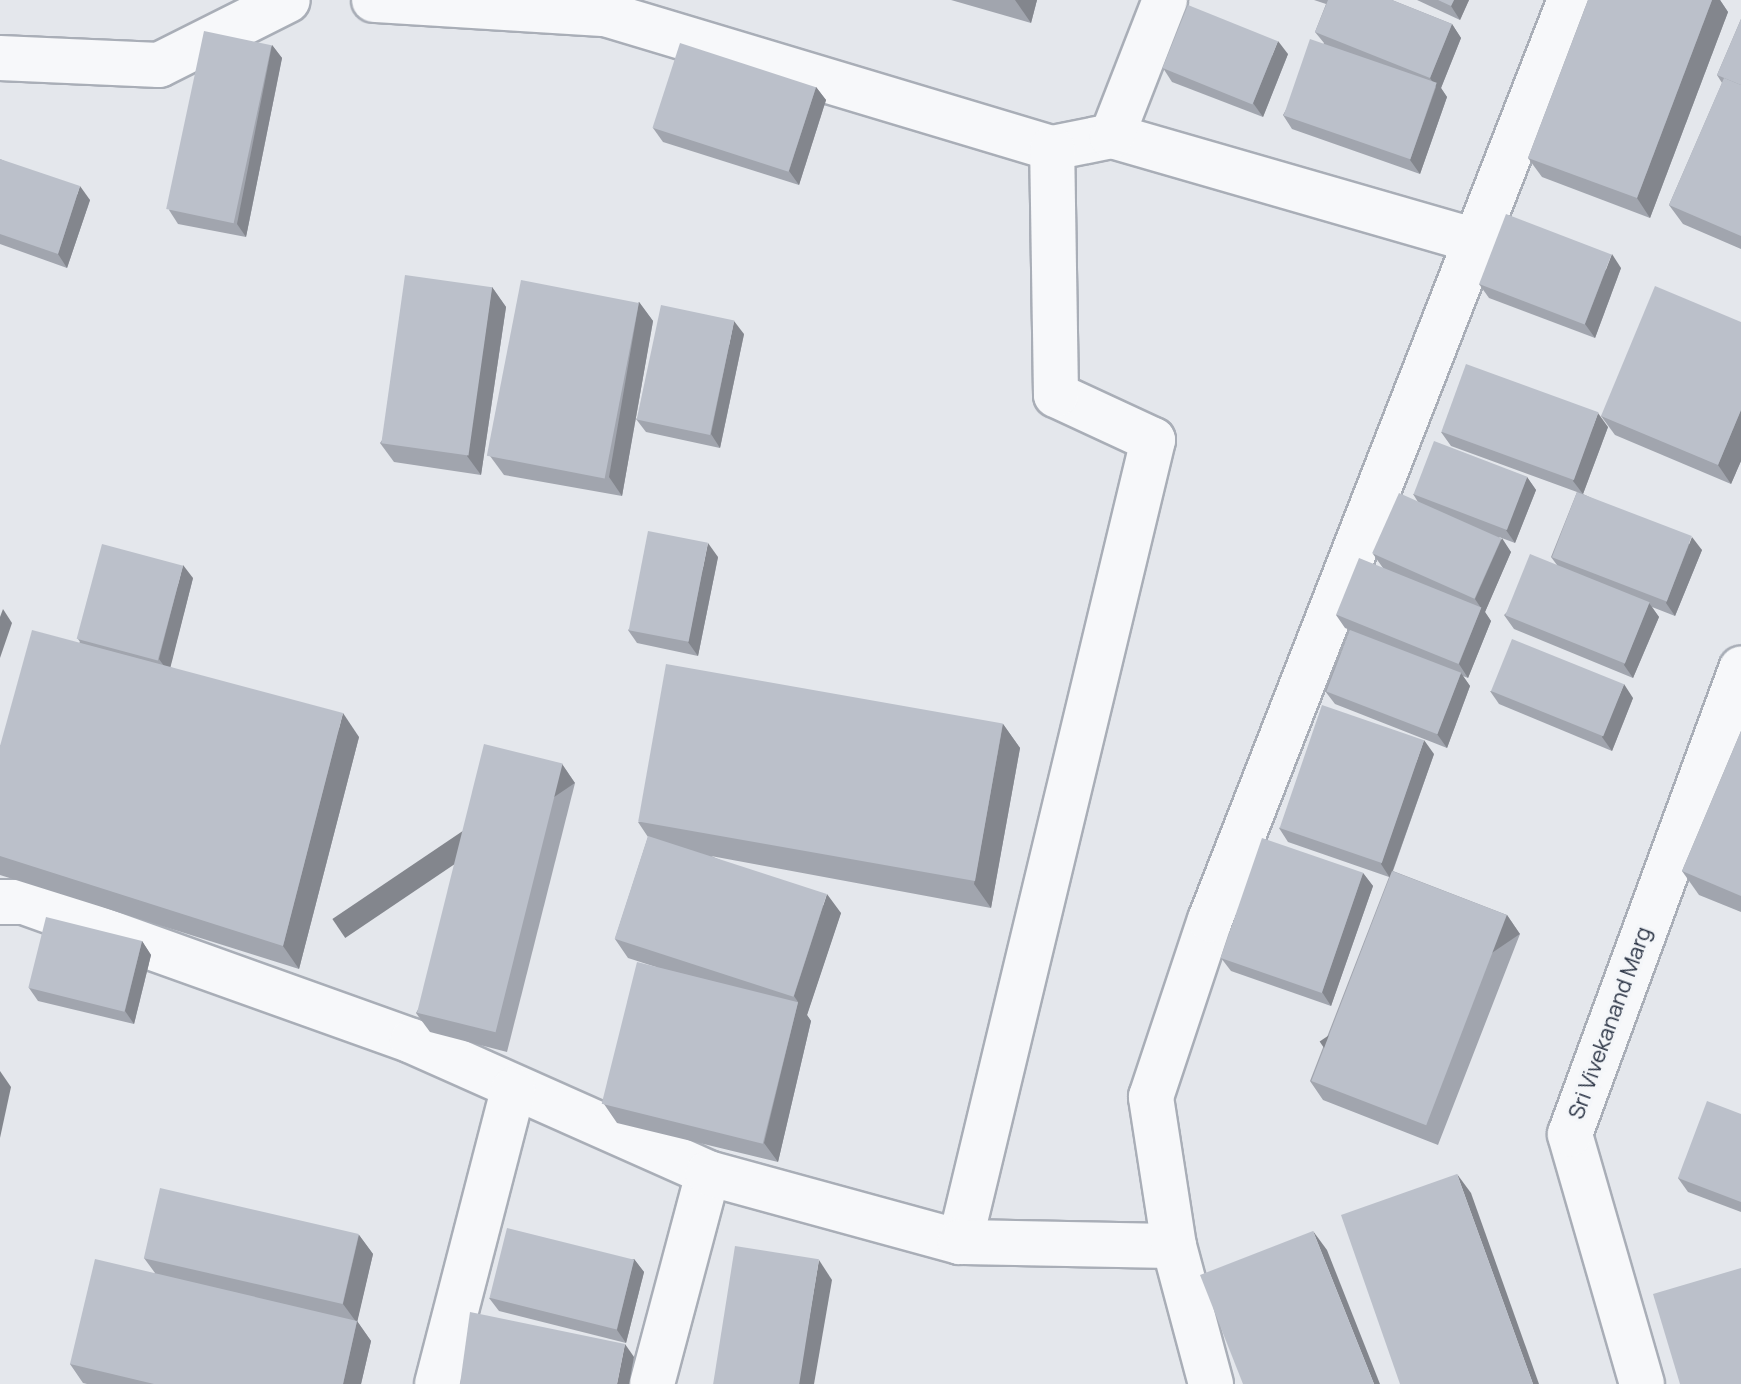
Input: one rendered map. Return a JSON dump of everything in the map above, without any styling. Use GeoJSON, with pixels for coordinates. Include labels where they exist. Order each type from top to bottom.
{"type":"FeatureCollection","features":[{"type":"Feature","properties":{"kind":"street"},"geometry":{"type":"LineString","coordinates":[[0,58],[159,65],[288,0]]}},
{"type":"Feature","properties":{"kind":"street"},"geometry":{"type":"LineString","coordinates":[[374,0],[605,14],[1052,148],[1112,136],[1476,241]]}},
{"type":"Feature","properties":{"kind":"street"},"geometry":{"type":"LineString","coordinates":[[1112,136],[1165,0]]}},
{"type":"Feature","properties":{"kind":"street"},"geometry":{"type":"LineString","coordinates":[[1211,1384],[1174,1246],[1151,1097],[1210,920],[1570,0]]}},
{"type":"Feature","properties":{"kind":"street"},"geometry":{"type":"LineString","coordinates":[[960,1242],[1153,440],[1056,395],[1052,148]]}},
{"type":"Feature","properties":{"kind":"street","name":"Sri Vivekanand Marg"},"geometry":{"type":"LineString","coordinates":[[1642,1384],[1570,1134],[1741,668]]}},
{"type":"Feature","properties":{"kind":"street"},"geometry":{"type":"LineString","coordinates":[[0,902],[24,902],[412,1041],[513,1090],[708,1173],[960,1242],[1174,1246]]}},
{"type":"Feature","properties":{"kind":"street"},"geometry":{"type":"LineString","coordinates":[[437,1384],[513,1090]]}},
{"type":"Feature","properties":{"kind":"street"},"geometry":{"type":"LineString","coordinates":[[652,1384],[708,1173]]}},
{"type":"Feature","properties":{"kind":"building"},"geometry":{"type":"Polygon","coordinates":[[[1328,0],[1392,0],[1452,24],[1430,78],[1315,32],[1328,0]]]}},
{"type":"Feature","properties":{"kind":"building"},"geometry":{"type":"Polygon","coordinates":[[[1438,0],[1454,0],[1451,6],[1438,0]]]}},
{"type":"Feature","properties":{"kind":"building"},"geometry":{"type":"Polygon","coordinates":[[[1588,0],[1712,0],[1637,198],[1528,158],[1588,0]]]}},
{"type":"Feature","properties":{"kind":"building"},"geometry":{"type":"Polygon","coordinates":[[[1188,5],[1278,41],[1252,104],[1163,68],[1188,5]]]}},
{"type":"Feature","properties":{"kind":"building"},"geometry":{"type":"Polygon","coordinates":[[[1741,19],[1741,85],[1717,75],[1741,19]]]}},
{"type":"Feature","properties":{"kind":"building"},"geometry":{"type":"Polygon","coordinates":[[[204,31],[271,45],[234,223],[166,209],[204,31]]]}},
{"type":"Feature","properties":{"kind":"building"},"geometry":{"type":"Polygon","coordinates":[[[1310,39],[1437,83],[1410,159],[1284,116],[1310,39]]]}},
{"type":"Feature","properties":{"kind":"building"},"geometry":{"type":"Polygon","coordinates":[[[680,43],[816,87],[788,172],[652,128],[680,43]]]}},
{"type":"Feature","properties":{"kind":"building"},"geometry":{"type":"Polygon","coordinates":[[[1724,78],[1741,85],[1741,236],[1669,205],[1724,78]]]}},
{"type":"Feature","properties":{"kind":"building"},"geometry":{"type":"Polygon","coordinates":[[[0,159],[80,186],[58,254],[0,234],[0,159]]]}},
{"type":"Feature","properties":{"kind":"building"},"geometry":{"type":"Polygon","coordinates":[[[1506,214],[1611,254],[1585,325],[1479,284],[1506,214]]]}},
{"type":"Feature","properties":{"kind":"building"},"geometry":{"type":"Polygon","coordinates":[[[405,275],[492,287],[468,456],[381,443],[405,275]]]}},
{"type":"Feature","properties":{"kind":"building"},"geometry":{"type":"Polygon","coordinates":[[[521,280],[639,303],[605,479],[487,456],[521,280]]]}},
{"type":"Feature","properties":{"kind":"building"},"geometry":{"type":"Polygon","coordinates":[[[1655,286],[1741,322],[1741,410],[1718,465],[1601,416],[1655,286]]]}},
{"type":"Feature","properties":{"kind":"building"},"geometry":{"type":"Polygon","coordinates":[[[661,305],[734,321],[710,435],[637,419],[661,305]]]}},
{"type":"Feature","properties":{"kind":"building"},"geometry":{"type":"Polygon","coordinates":[[[1466,364],[1598,412],[1574,480],[1441,432],[1466,364]]]}},
{"type":"Feature","properties":{"kind":"building"},"geometry":{"type":"Polygon","coordinates":[[[1434,441],[1527,477],[1507,530],[1414,494],[1434,441]]]}},
{"type":"Feature","properties":{"kind":"building"},"geometry":{"type":"Polygon","coordinates":[[[1577,492],[1692,536],[1667,601],[1552,557],[1577,492]]]}},
{"type":"Feature","properties":{"kind":"building"},"geometry":{"type":"Polygon","coordinates":[[[1399,493],[1501,539],[1474,599],[1372,553],[1399,493]]]}},
{"type":"Feature","properties":{"kind":"building"},"geometry":{"type":"Polygon","coordinates":[[[648,531],[708,543],[689,642],[629,630],[648,531]]]}},
{"type":"Feature","properties":{"kind":"building"},"geometry":{"type":"Polygon","coordinates":[[[102,544],[183,566],[158,660],[77,639],[102,544]]]}},
{"type":"Feature","properties":{"kind":"building"},"geometry":{"type":"Polygon","coordinates":[[[1530,554],[1650,602],[1625,664],[1505,615],[1530,554]]]}},
{"type":"Feature","properties":{"kind":"building"},"geometry":{"type":"Polygon","coordinates":[[[1359,558],[1481,607],[1459,664],[1336,615],[1359,558]]]}},
{"type":"Feature","properties":{"kind":"building"},"geometry":{"type":"Polygon","coordinates":[[[32,630],[343,713],[283,946],[0,856],[0,746],[32,630]]]}},
{"type":"Feature","properties":{"kind":"building"},"geometry":{"type":"Polygon","coordinates":[[[1350,630],[1461,673],[1437,734],[1326,692],[1350,630]]]}},
{"type":"Feature","properties":{"kind":"building"},"geometry":{"type":"Polygon","coordinates":[[[1512,639],[1624,684],[1603,736],[1491,691],[1512,639]]]}},
{"type":"Feature","properties":{"kind":"building"},"geometry":{"type":"Polygon","coordinates":[[[666,664],[1003,723],[975,881],[638,822],[666,664]]]}},
{"type":"Feature","properties":{"kind":"building"},"geometry":{"type":"Polygon","coordinates":[[[1322,705],[1424,740],[1382,863],[1280,828],[1322,705]]]}},
{"type":"Feature","properties":{"kind":"building"},"geometry":{"type":"Polygon","coordinates":[[[1741,731],[1741,896],[1682,871],[1741,731]]]}},
{"type":"Feature","properties":{"kind":"building"},"geometry":{"type":"Polygon","coordinates":[[[484,744],[563,764],[496,1032],[417,1013],[484,744]]]}},
{"type":"Feature","properties":{"kind":"building"},"geometry":{"type":"Polygon","coordinates":[[[648,836],[827,894],[793,997],[615,939],[648,836]]]}},
{"type":"Feature","properties":{"kind":"building"},"geometry":{"type":"Polygon","coordinates":[[[1262,838],[1363,873],[1322,993],[1221,958],[1262,838]]]}},
{"type":"Feature","properties":{"kind":"building"},"geometry":{"type":"Polygon","coordinates":[[[1392,871],[1507,915],[1426,1125],[1311,1081],[1392,871]]]}},
{"type":"Feature","properties":{"kind":"building"},"geometry":{"type":"Polygon","coordinates":[[[46,917],[142,941],[124,1012],[28,988],[46,917]]]}},
{"type":"Feature","properties":{"kind":"building"},"geometry":{"type":"Polygon","coordinates":[[[637,962],[798,1002],[763,1144],[602,1104],[637,962]]]}},
{"type":"Feature","properties":{"kind":"building"},"geometry":{"type":"Polygon","coordinates":[[[1707,1101],[1741,1114],[1741,1202],[1678,1178],[1707,1101]]]}},
{"type":"Feature","properties":{"kind":"building"},"geometry":{"type":"Polygon","coordinates":[[[1457,1174],[1533,1384],[1400,1384],[1341,1215],[1457,1174]]]}},
{"type":"Feature","properties":{"kind":"building"},"geometry":{"type":"Polygon","coordinates":[[[160,1188],[359,1234],[343,1304],[144,1258],[160,1188]]]}},
{"type":"Feature","properties":{"kind":"building"},"geometry":{"type":"Polygon","coordinates":[[[507,1228],[634,1260],[617,1330],[490,1298],[507,1228]]]}},
{"type":"Feature","properties":{"kind":"building"},"geometry":{"type":"Polygon","coordinates":[[[1313,1231],[1374,1384],[1243,1384],[1200,1275],[1313,1231]]]}},
{"type":"Feature","properties":{"kind":"building"},"geometry":{"type":"Polygon","coordinates":[[[735,1246],[819,1259],[799,1384],[713,1384],[735,1246]]]}},
{"type":"Feature","properties":{"kind":"building"},"geometry":{"type":"Polygon","coordinates":[[[95,1259],[357,1321],[343,1384],[154,1384],[70,1364],[95,1259]]]}},
{"type":"Feature","properties":{"kind":"building"},"geometry":{"type":"Polygon","coordinates":[[[1741,1268],[1741,1384],[1680,1384],[1653,1294],[1741,1268]]]}},
{"type":"Feature","properties":{"kind":"building"},"geometry":{"type":"Polygon","coordinates":[[[470,1312],[625,1344],[617,1384],[460,1384],[470,1312]]]}}]}
